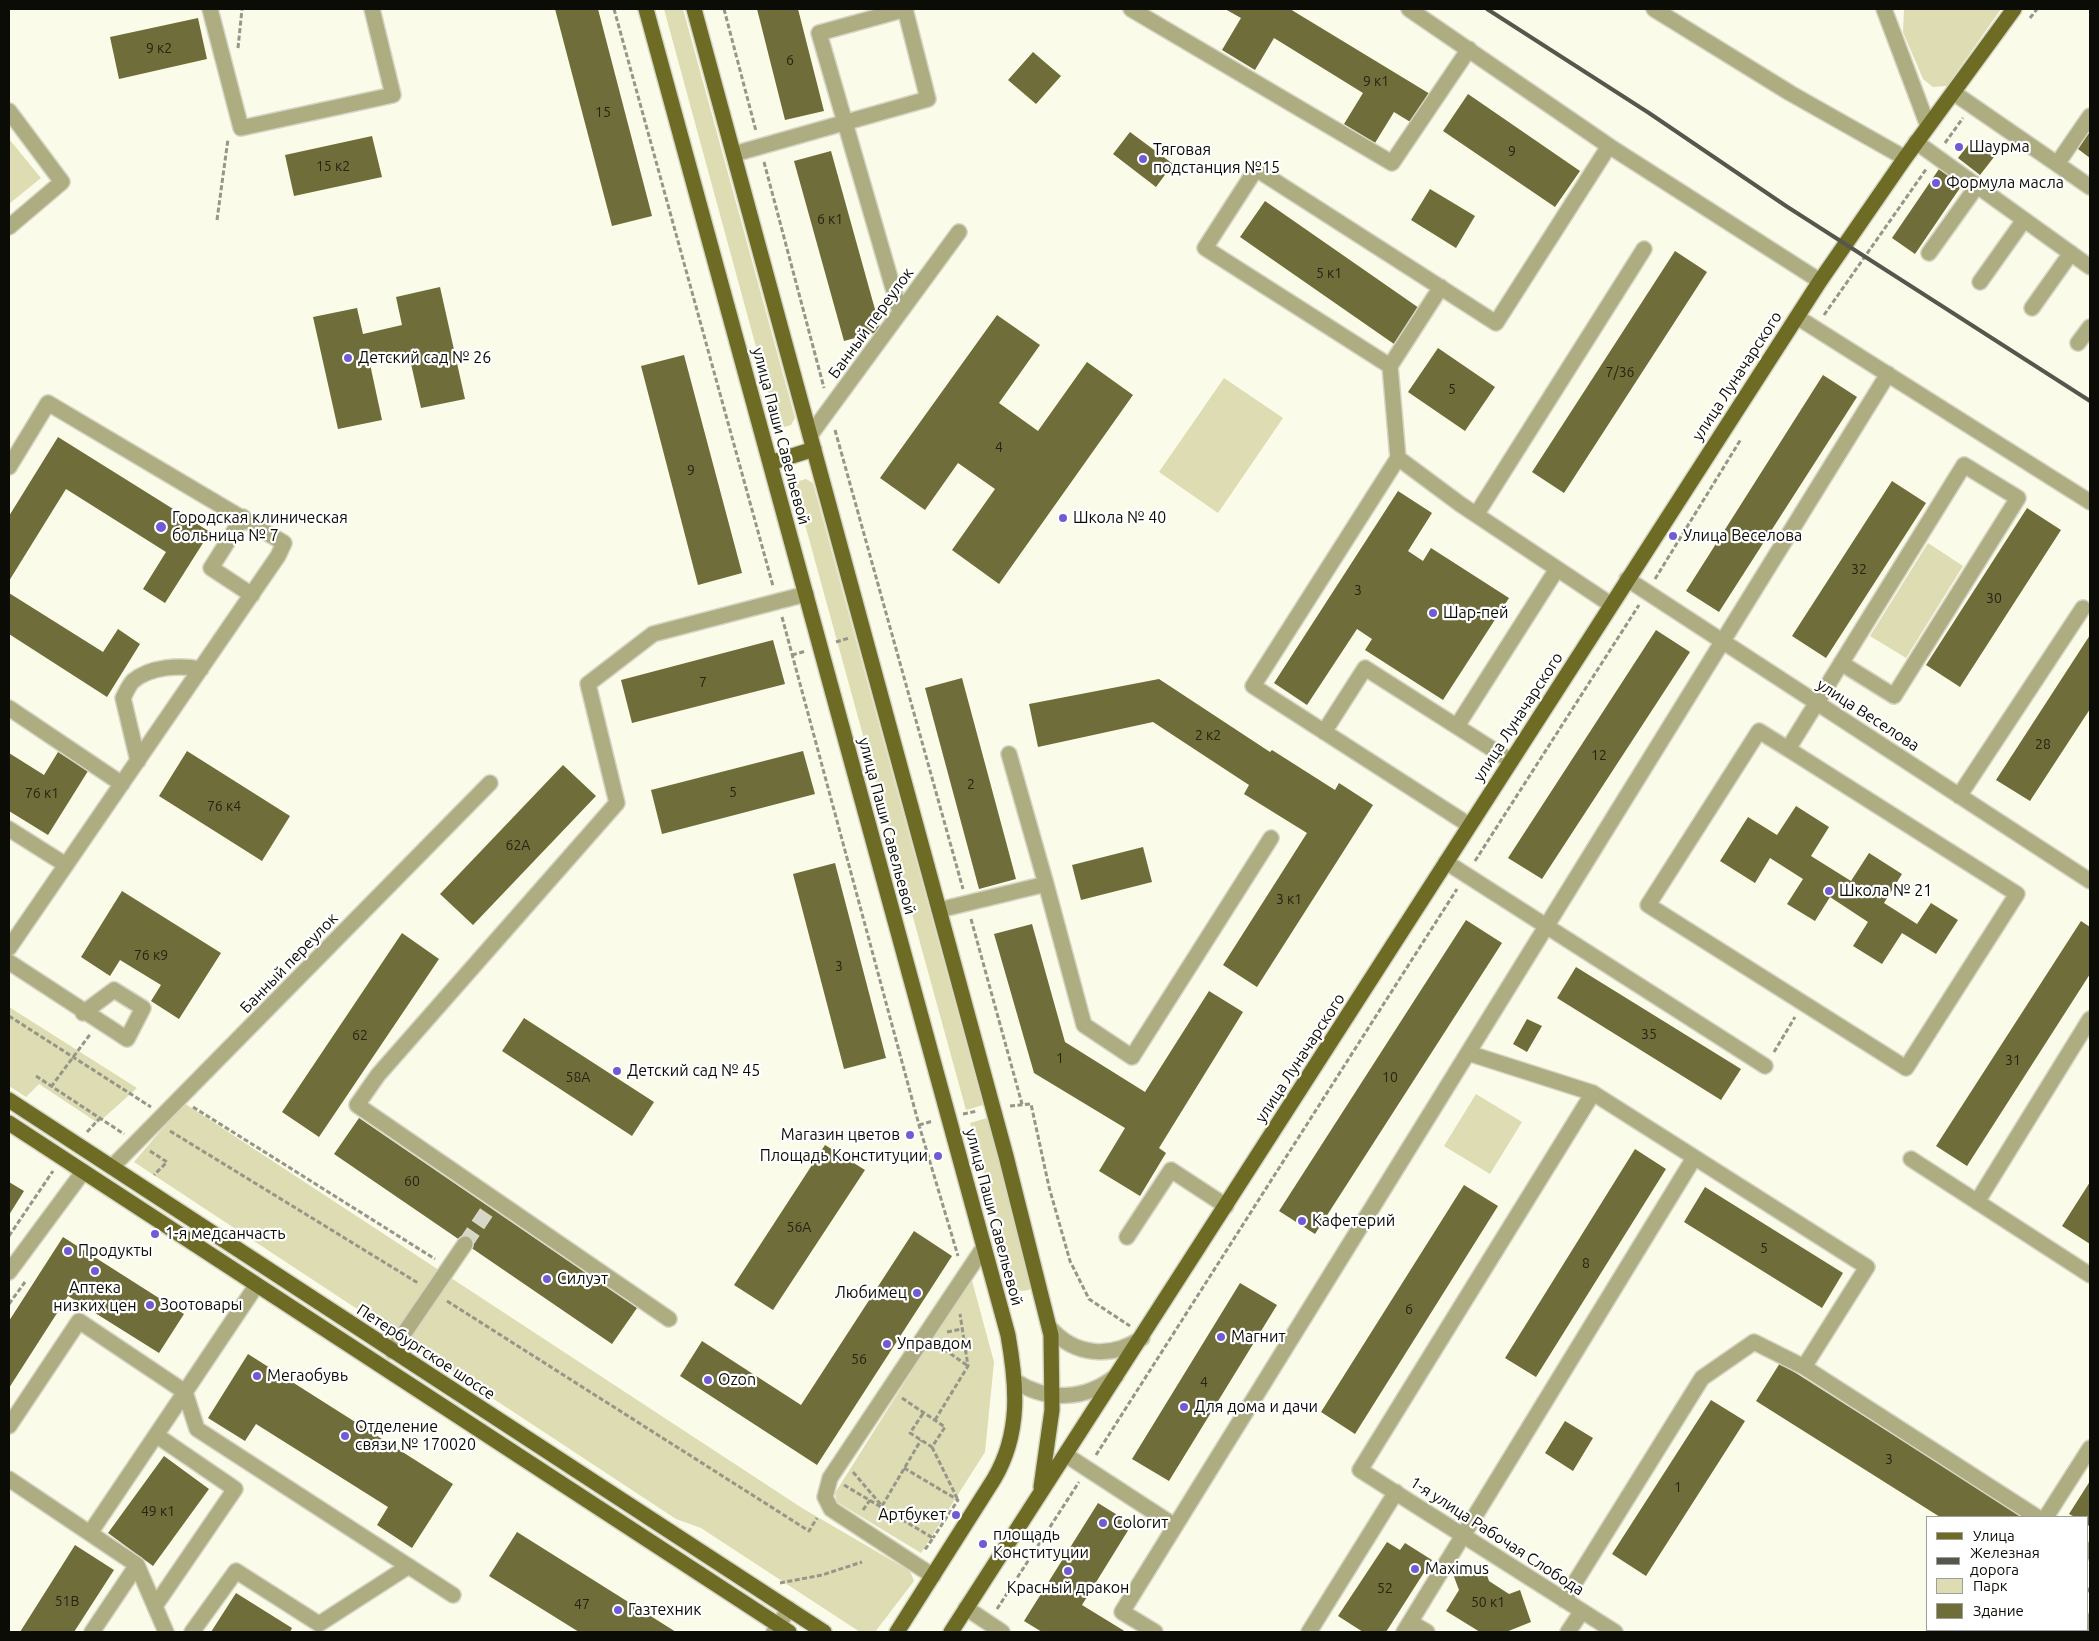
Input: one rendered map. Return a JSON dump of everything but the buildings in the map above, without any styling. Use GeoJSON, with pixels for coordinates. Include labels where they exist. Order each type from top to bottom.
{"type":"FeatureCollection","features":[{"type":"Feature","properties":{"kind":"main road","name":"улица Паши Савельевой"},"geometry":{"type":"LineString","coordinates":[[646,9],[1008,1335],[1015,1381],[1014,1422],[1004,1461],[897,1632]]}},
{"type":"Feature","properties":{"kind":"main road","name":"улица Паши Савельевой"},"geometry":{"type":"LineString","coordinates":[[694,9],[993,1108],[1050,1328],[1053,1396],[1049,1446],[1039,1496]]}},
{"type":"Feature","properties":{"kind":"main road","name":"улица Луначарского"},"geometry":{"type":"LineString","coordinates":[[1066,1455],[1610,604],[1820,281],[1916,142],[1954,93],[2014,9]]}},
{"type":"Feature","properties":{"kind":"main road"},"geometry":{"type":"LineString","coordinates":[[770,463],[812,441]]}},
{"type":"Feature","properties":{"kind":"main road","name":"Петербургское шоссе"},"geometry":{"type":"LineString","coordinates":[[9,1100],[824,1632]]}},
{"type":"Feature","properties":{"kind":"main road"},"geometry":{"type":"LineString","coordinates":[[9,1123],[780,1630]]}},
{"type":"Feature","properties":{"kind":"main road"},"geometry":{"type":"LineString","coordinates":[[83,1172],[112,1167]]}},
{"type":"Feature","properties":{"kind":"main road","name":"улица Паши Савельевой"},"geometry":{"type":"LineString","coordinates":[[951,1632],[1066,1455]]}},
{"type":"Feature","properties":{"kind":"street"},"geometry":{"type":"LineString","coordinates":[[210,9],[240,128],[393,95],[372,9]]}},
{"type":"Feature","properties":{"kind":"street"},"geometry":{"type":"LineString","coordinates":[[734,154],[761,147],[844,123],[928,99],[906,9],[818,33],[844,123],[900,312]]}},
{"type":"Feature","properties":{"kind":"street"},"geometry":{"type":"LineString","coordinates":[[1131,9],[1392,163],[1469,48]]}},
{"type":"Feature","properties":{"kind":"street"},"geometry":{"type":"LineString","coordinates":[[1409,9],[1469,48],[1609,146],[1820,281]]}},
{"type":"Feature","properties":{"kind":"street"},"geometry":{"type":"LineString","coordinates":[[1654,9],[1790,93],[1905,158]]}},
{"type":"Feature","properties":{"kind":"street"},"geometry":{"type":"LineString","coordinates":[[1884,9],[1928,126]]}},
{"type":"Feature","properties":{"kind":"street"},"geometry":{"type":"LineString","coordinates":[[1954,93],[2090,188]]}},
{"type":"Feature","properties":{"kind":"street"},"geometry":{"type":"LineString","coordinates":[[9,111],[62,182],[9,227]]}},
{"type":"Feature","properties":{"kind":"street"},"geometry":{"type":"LineString","coordinates":[[2057,164],[2090,116]]}},
{"type":"Feature","properties":{"kind":"street"},"geometry":{"type":"LineString","coordinates":[[1916,142],[2090,267]]}},
{"type":"Feature","properties":{"kind":"street"},"geometry":{"type":"LineString","coordinates":[[1390,366],[1205,248],[1256,169],[1496,323],[1609,146]]}},
{"type":"Feature","properties":{"kind":"street"},"geometry":{"type":"LineString","coordinates":[[1929,252],[1977,186]]}},
{"type":"Feature","properties":{"kind":"street"},"geometry":{"type":"LineString","coordinates":[[1980,282],[2024,220]]}},
{"type":"Feature","properties":{"kind":"street","name":"Банный переулок"},"geometry":{"type":"LineString","coordinates":[[812,441],[830,408],[959,232]]}},
{"type":"Feature","properties":{"kind":"street"},"geometry":{"type":"LineString","coordinates":[[1476,514],[1644,250]]}},
{"type":"Feature","properties":{"kind":"street"},"geometry":{"type":"LineString","coordinates":[[2032,308],[2071,253]]}},
{"type":"Feature","properties":{"kind":"street"},"geometry":{"type":"LineString","coordinates":[[1441,287],[1390,366],[1398,458],[1253,686],[1469,825]]}},
{"type":"Feature","properties":{"kind":"street"},"geometry":{"type":"LineString","coordinates":[[1797,317],[2090,502]]}},
{"type":"Feature","properties":{"kind":"street"},"geometry":{"type":"LineString","coordinates":[[2078,343],[2090,327]]}},
{"type":"Feature","properties":{"kind":"street"},"geometry":{"type":"LineString","coordinates":[[1155,1632],[1122,1612],[1888,374]]}},
{"type":"Feature","properties":{"kind":"street"},"geometry":{"type":"LineString","coordinates":[[9,468],[48,403],[284,542],[278,556],[252,595],[9,948]]}},
{"type":"Feature","properties":{"kind":"street"},"geometry":{"type":"LineString","coordinates":[[1398,458],[1476,514],[1610,604]]}},
{"type":"Feature","properties":{"kind":"street"},"geometry":{"type":"LineString","coordinates":[[1788,749],[1818,703],[1841,663],[1964,464],[2018,498],[1894,696],[1841,663]]}},
{"type":"Feature","properties":{"kind":"street"},"geometry":{"type":"LineString","coordinates":[[243,517],[211,568],[252,595]]}},
{"type":"Feature","properties":{"kind":"street"},"geometry":{"type":"LineString","coordinates":[[1457,726],[1557,569]]}},
{"type":"Feature","properties":{"kind":"street","name":"улица Веселова"},"geometry":{"type":"LineString","coordinates":[[1627,579],[2090,882]]}},
{"type":"Feature","properties":{"kind":"street"},"geometry":{"type":"LineString","coordinates":[[670,1319],[492,1204],[357,1105],[378,1075],[617,803],[588,684],[653,634],[806,594]]}},
{"type":"Feature","properties":{"kind":"street"},"geometry":{"type":"LineString","coordinates":[[1959,796],[2083,608]]}},
{"type":"Feature","properties":{"kind":"street"},"geometry":{"type":"LineString","coordinates":[[138,761],[123,698],[132,682],[148,672],[186,666],[201,669]]}},
{"type":"Feature","properties":{"kind":"street"},"geometry":{"type":"LineString","coordinates":[[1324,732],[1365,668],[1511,760]]}},
{"type":"Feature","properties":{"kind":"street"},"geometry":{"type":"LineString","coordinates":[[9,708],[122,784]]}},
{"type":"Feature","properties":{"kind":"street"},"geometry":{"type":"LineString","coordinates":[[1759,731],[1788,749],[2017,894],[1906,1068],[1648,905],[1759,731]]}},
{"type":"Feature","properties":{"kind":"street"},"geometry":{"type":"LineString","coordinates":[[1009,754],[1084,1026],[1132,1057],[1271,838]]}},
{"type":"Feature","properties":{"kind":"street","name":"Банный переулок"},"geometry":{"type":"LineString","coordinates":[[112,1167],[490,783]]}},
{"type":"Feature","properties":{"kind":"street"},"geometry":{"type":"LineString","coordinates":[[9,829],[66,865]]}},
{"type":"Feature","properties":{"kind":"street"},"geometry":{"type":"LineString","coordinates":[[1446,862],[1766,1066]]}},
{"type":"Feature","properties":{"kind":"street"},"geometry":{"type":"LineString","coordinates":[[939,910],[1046,884]]}},
{"type":"Feature","properties":{"kind":"street"},"geometry":{"type":"LineString","coordinates":[[9,962],[83,1013],[126,1039],[143,1008],[114,990],[83,1013]]}},
{"type":"Feature","properties":{"kind":"street"},"geometry":{"type":"LineString","coordinates":[[1977,1202],[2090,1019]]}},
{"type":"Feature","properties":{"kind":"street"},"geometry":{"type":"LineString","coordinates":[[1468,1053],[1593,1093],[1867,1267],[1804,1367]]}},
{"type":"Feature","properties":{"kind":"street","name":"1-я улица Рабочая Слобода"},"geometry":{"type":"LineString","coordinates":[[1593,1093],[1360,1470],[1615,1632]]}},
{"type":"Feature","properties":{"kind":"street"},"geometry":{"type":"LineString","coordinates":[[1427,1632],[1407,1627],[1694,1158]]}},
{"type":"Feature","properties":{"kind":"street"},"geometry":{"type":"LineString","coordinates":[[1911,1159],[2090,1275]]}},
{"type":"Feature","properties":{"kind":"street"},"geometry":{"type":"LineString","coordinates":[[1127,1237],[1171,1170],[1226,1206]]}},
{"type":"Feature","properties":{"kind":"street"},"geometry":{"type":"LineString","coordinates":[[9,1272],[83,1172]]}},
{"type":"Feature","properties":{"kind":"street"},"geometry":{"type":"LineString","coordinates":[[392,1351],[465,1244]]}},
{"type":"Feature","properties":{"kind":"street"},"geometry":{"type":"LineString","coordinates":[[933,1576],[832,1508],[825,1497],[830,1478],[842,1459],[984,1247]]}},
{"type":"Feature","properties":{"kind":"street"},"geometry":{"type":"LineString","coordinates":[[90,1533],[256,1286]]}},
{"type":"Feature","properties":{"kind":"street"},"geometry":{"type":"LineString","coordinates":[[9,1426],[79,1321],[185,1392],[196,1429],[453,1594]]}},
{"type":"Feature","properties":{"kind":"street"},"geometry":{"type":"LineString","coordinates":[[1050,1328],[1070,1344],[1094,1352],[1120,1349],[1143,1336]]}},
{"type":"Feature","properties":{"kind":"street"},"geometry":{"type":"LineString","coordinates":[[1564,1600],[1702,1378],[1754,1342],[1804,1367],[2035,1516]]}},
{"type":"Feature","properties":{"kind":"street"},"geometry":{"type":"LineString","coordinates":[[1015,1381],[1029,1389],[1053,1396],[1086,1393],[1104,1385],[1119,1374]]}},
{"type":"Feature","properties":{"kind":"street"},"geometry":{"type":"LineString","coordinates":[[156,1435],[235,1488],[156,1606]]}},
{"type":"Feature","properties":{"kind":"street"},"geometry":{"type":"LineString","coordinates":[[2047,1516],[2090,1448]]}},
{"type":"Feature","properties":{"kind":"street"},"geometry":{"type":"LineString","coordinates":[[1066,1455],[1175,1526]]}},
{"type":"Feature","properties":{"kind":"street"},"geometry":{"type":"LineString","coordinates":[[11,1484],[90,1533],[137,1565],[166,1632]]}},
{"type":"Feature","properties":{"kind":"street"},"geometry":{"type":"LineString","coordinates":[[1316,1630],[1396,1492]]}},
{"type":"Feature","properties":{"kind":"street"},"geometry":{"type":"LineString","coordinates":[[92,1632],[137,1565]]}},
{"type":"Feature","properties":{"kind":"street"},"geometry":{"type":"LineString","coordinates":[[192,1632],[236,1571],[319,1624],[409,1566]]}},
{"type":"Feature","properties":{"kind":"street"},"geometry":{"type":"LineString","coordinates":[[966,1608],[1002,1632]]}},
{"type":"Feature","properties":{"kind":"street"},"geometry":{"type":"LineString","coordinates":[[780,1630],[789,1609]]}},
{"type":"Feature","properties":{"kind":"street"},"geometry":{"type":"LineString","coordinates":[[1568,1632],[1582,1611]]}},
{"type":"Feature","properties":{"kind":"path"},"geometry":{"type":"LineString","coordinates":[[614,9],[778,602],[919,1125],[959,1258]]}},
{"type":"Feature","properties":{"kind":"path"},"geometry":{"type":"LineString","coordinates":[[724,9],[830,408],[1022,1104]]}},
{"type":"Feature","properties":{"kind":"path"},"geometry":{"type":"LineString","coordinates":[[1815,328],[1864,254],[1972,105]]}},
{"type":"Feature","properties":{"kind":"path"},"geometry":{"type":"LineString","coordinates":[[996,1611],[1647,592],[1744,434]]}},
{"type":"Feature","properties":{"kind":"path"},"geometry":{"type":"LineString","coordinates":[[792,655],[890,626]]}},
{"type":"Feature","properties":{"kind":"path"},"geometry":{"type":"LineString","coordinates":[[1766,1066],[1804,1004]]}},
{"type":"Feature","properties":{"kind":"path"},"geometry":{"type":"LineString","coordinates":[[9,1016],[74,1057],[160,1119],[809,1530],[828,1501]]}},
{"type":"Feature","properties":{"kind":"path"},"geometry":{"type":"LineString","coordinates":[[51,1087],[99,1023]]}},
{"type":"Feature","properties":{"kind":"path"},"geometry":{"type":"LineString","coordinates":[[36,1076],[137,1142]]}},
{"type":"Feature","properties":{"kind":"path"},"geometry":{"type":"LineString","coordinates":[[180,1099],[449,1268]]}},
{"type":"Feature","properties":{"kind":"path"},"geometry":{"type":"LineString","coordinates":[[919,1125],[993,1108],[1031,1104],[1049,1187],[1070,1261],[1090,1299],[1143,1336],[1166,1346]]}},
{"type":"Feature","properties":{"kind":"path"},"geometry":{"type":"LineString","coordinates":[[76,1144],[100,1118]]}},
{"type":"Feature","properties":{"kind":"path"},"geometry":{"type":"LineString","coordinates":[[9,1236],[51,1173],[63,1159]]}},
{"type":"Feature","properties":{"kind":"path"},"geometry":{"type":"LineString","coordinates":[[935,1420],[968,1366],[960,1314]]}},
{"type":"Feature","properties":{"kind":"path"},"geometry":{"type":"LineString","coordinates":[[924,1335],[968,1366]]}},
{"type":"Feature","properties":{"kind":"path"},"geometry":{"type":"LineString","coordinates":[[889,1389],[945,1427],[932,1447]]}},
{"type":"Feature","properties":{"kind":"path"},"geometry":{"type":"LineString","coordinates":[[924,1412],[910,1433],[932,1447],[958,1500]]}},
{"type":"Feature","properties":{"kind":"path"},"geometry":{"type":"LineString","coordinates":[[882,1506],[921,1440]]}},
{"type":"Feature","properties":{"kind":"path"},"geometry":{"type":"LineString","coordinates":[[842,1459],[882,1506]]}},
{"type":"Feature","properties":{"kind":"path"},"geometry":{"type":"LineString","coordinates":[[904,1468],[958,1500]]}},
{"type":"Feature","properties":{"kind":"path"},"geometry":{"type":"LineString","coordinates":[[830,1478],[882,1506],[933,1538]]}},
{"type":"Feature","properties":{"kind":"path"},"geometry":{"type":"LineString","coordinates":[[915,1564],[958,1500]]}},
{"type":"Feature","properties":{"kind":"path"},"geometry":{"type":"LineString","coordinates":[[777,1583],[822,1575],[862,1562]]}},
{"type":"Feature","properties":{"kind":"green space"},"geometry":{"type":"Polygon","coordinates":[[[664,9],[683,9],[795,418],[791,425],[784,427],[777,424],[664,9]]]}},
{"type":"Feature","properties":{"kind":"green space"},"geometry":{"type":"Polygon","coordinates":[[[1904,9],[2001,9],[1947,86],[1933,87],[1923,79],[1903,32],[1904,9]]]}},
{"type":"Feature","properties":{"kind":"green space"},"geometry":{"type":"Polygon","coordinates":[[[9,139],[41,178],[9,204],[9,139]]]}},
{"type":"Feature","properties":{"kind":"green space"},"geometry":{"type":"Polygon","coordinates":[[[1224,378],[1283,418],[1218,513],[1159,472],[1224,378]]]}},
{"type":"Feature","properties":{"kind":"green space"},"geometry":{"type":"Polygon","coordinates":[[[806,479],[813,483],[983,1105],[966,1110],[795,488],[799,481],[806,479]]]}},
{"type":"Feature","properties":{"kind":"green space"},"geometry":{"type":"Polygon","coordinates":[[[1928,543],[1963,566],[1906,658],[1870,636],[1928,543]]]}},
{"type":"Feature","properties":{"kind":"green space"},"geometry":{"type":"Polygon","coordinates":[[[9,1007],[137,1088],[98,1123],[39,1084],[26,1097],[9,1086],[9,1007]]]}},
{"type":"Feature","properties":{"kind":"green space"},"geometry":{"type":"Polygon","coordinates":[[[1476,1094],[1522,1122],[1490,1174],[1444,1146],[1476,1094]]]}},
{"type":"Feature","properties":{"kind":"green space"},"geometry":{"type":"Polygon","coordinates":[[[184,1103],[802,1508],[910,1571],[914,1581],[875,1632],[860,1632],[701,1528],[676,1519],[134,1162],[184,1103]]]}},
{"type":"Feature","properties":{"kind":"green space"},"geometry":{"type":"Polygon","coordinates":[[[987,1118],[1033,1285],[1029,1290],[1021,1291],[1015,1288],[970,1123],[987,1118]]]}},
{"type":"Feature","properties":{"kind":"green space"},"geometry":{"type":"Polygon","coordinates":[[[971,1277],[994,1362],[985,1452],[921,1553],[837,1502],[835,1493],[971,1277]]]}},
{"type":"Feature","properties":{"kind":"tunnel"},"geometry":{"type":"LineString","coordinates":[[465,1244],[490,1207]]}},
{"type":"Feature","properties":{"kind":"railway"},"geometry":{"type":"LineString","coordinates":[[1487,9],[1649,113],[1786,206],[2090,401]]}},
{"type":"Feature","properties":{"kind":"place","name":"Шаурма"},"geometry":{"type":"Point","coordinates":[1959,147]}},
{"type":"Feature","properties":{"kind":"place","name":"Тяговая подстанция №15"},"geometry":{"type":"Point","coordinates":[1143,159]}},
{"type":"Feature","properties":{"kind":"place","name":"Формула масла"},"geometry":{"type":"Point","coordinates":[1936,183]}},
{"type":"Feature","properties":{"kind":"place","name":"Детский сад № 26"},"geometry":{"type":"Point","coordinates":[348,358]}},
{"type":"Feature","properties":{"kind":"place","name":"Школа № 40"},"geometry":{"type":"Point","coordinates":[1063,518]}},
{"type":"Feature","properties":{"kind":"place","name":"Городская клиническая больница № 7"},"geometry":{"type":"Point","coordinates":[161,527]}},
{"type":"Feature","properties":{"kind":"place","name":"Улица Веселова"},"geometry":{"type":"Point","coordinates":[1673,536]}},
{"type":"Feature","properties":{"kind":"place","name":"Шар-пей"},"geometry":{"type":"Point","coordinates":[1433,613]}},
{"type":"Feature","properties":{"kind":"place","name":"Школа № 21"},"geometry":{"type":"Point","coordinates":[1829,891]}},
{"type":"Feature","properties":{"kind":"place","name":"Детский сад № 45"},"geometry":{"type":"Point","coordinates":[617,1071]}},
{"type":"Feature","properties":{"kind":"place","name":"Магазин цветов"},"geometry":{"type":"Point","coordinates":[910,1135]}},
{"type":"Feature","properties":{"kind":"place","name":"Площадь Конституции"},"geometry":{"type":"Point","coordinates":[938,1156]}},
{"type":"Feature","properties":{"kind":"place","name":"Кафетерий"},"geometry":{"type":"Point","coordinates":[1302,1221]}},
{"type":"Feature","properties":{"kind":"place","name":"1-я медсанчасть"},"geometry":{"type":"Point","coordinates":[155,1234]}},
{"type":"Feature","properties":{"kind":"place","name":"Продукты"},"geometry":{"type":"Point","coordinates":[68,1251]}},
{"type":"Feature","properties":{"kind":"place","name":"Аптека низких цен"},"geometry":{"type":"Point","coordinates":[95,1271]}},
{"type":"Feature","properties":{"kind":"place","name":"Силуэт"},"geometry":{"type":"Point","coordinates":[547,1279]}},
{"type":"Feature","properties":{"kind":"place","name":"Любимец"},"geometry":{"type":"Point","coordinates":[917,1293]}},
{"type":"Feature","properties":{"kind":"place","name":"Зоотовары"},"geometry":{"type":"Point","coordinates":[150,1305]}},
{"type":"Feature","properties":{"kind":"place","name":"Магнит"},"geometry":{"type":"Point","coordinates":[1221,1337]}},
{"type":"Feature","properties":{"kind":"place","name":"Управдом"},"geometry":{"type":"Point","coordinates":[887,1344]}},
{"type":"Feature","properties":{"kind":"place","name":"Мегаобувь"},"geometry":{"type":"Point","coordinates":[257,1376]}},
{"type":"Feature","properties":{"kind":"place","name":"Ozon"},"geometry":{"type":"Point","coordinates":[708,1380]}},
{"type":"Feature","properties":{"kind":"place","name":"Для дома и дачи"},"geometry":{"type":"Point","coordinates":[1184,1407]}},
{"type":"Feature","properties":{"kind":"place","name":"Отделение связи № 170020"},"geometry":{"type":"Point","coordinates":[345,1436]}},
{"type":"Feature","properties":{"kind":"place","name":"Артбукет"},"geometry":{"type":"Point","coordinates":[956,1515]}},
{"type":"Feature","properties":{"kind":"place","name":"Colorит"},"geometry":{"type":"Point","coordinates":[1103,1523]}},
{"type":"Feature","properties":{"kind":"place","name":"площадь Конституции"},"geometry":{"type":"Point","coordinates":[983,1544]}},
{"type":"Feature","properties":{"kind":"place","name":"Maximus"},"geometry":{"type":"Point","coordinates":[1415,1569]}},
{"type":"Feature","properties":{"kind":"place","name":"Красный дракон"},"geometry":{"type":"Point","coordinates":[1068,1571]}},
{"type":"Feature","properties":{"kind":"place","name":"Газтехник"},"geometry":{"type":"Point","coordinates":[618,1610]}}]}
